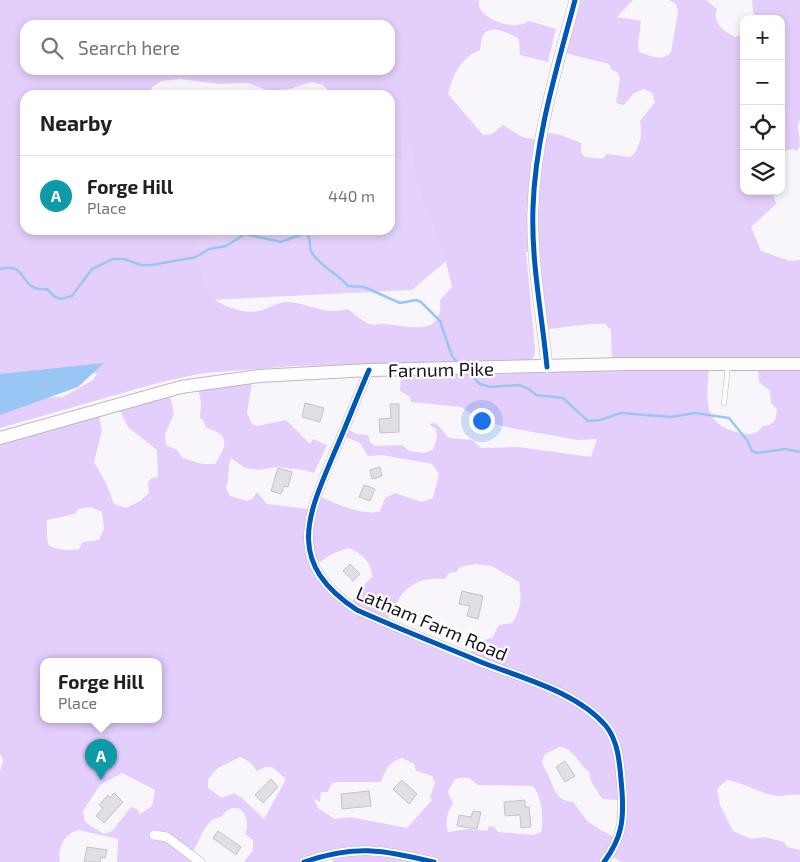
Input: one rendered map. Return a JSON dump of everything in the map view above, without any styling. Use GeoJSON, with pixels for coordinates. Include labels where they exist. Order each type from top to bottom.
{"type":"FeatureCollection","features":[{"type":"Feature","properties":{"kind":"main road","name":"Farnum Pike"},"geometry":{"type":"LineString","coordinates":[[0,438],[181,387],[217,380],[320,371],[627,364],[800,364]]}},
{"type":"Feature","properties":{"kind":"street"},"geometry":{"type":"LineString","coordinates":[[547,367],[534,244],[534,184],[537,154],[574,0]]}},
{"type":"Feature","properties":{"kind":"street","name":"Latham Farm Road"},"geometry":{"type":"LineString","coordinates":[[369,370],[313,503],[307,532],[312,559],[322,581],[337,597],[356,610],[548,688],[586,709],[607,727],[616,746],[624,817],[620,834],[604,862]]}},
{"type":"Feature","properties":{"kind":"street"},"geometry":{"type":"LineString","coordinates":[[154,834],[167,837],[200,862]]}},
{"type":"Feature","properties":{"kind":"street"},"geometry":{"type":"LineString","coordinates":[[304,862],[354,849],[380,850],[434,862]]}},
{"type":"Feature","properties":{"kind":"lane"},"geometry":{"type":"LineString","coordinates":[[724,403],[728,379],[728,364]]}},
{"type":"Feature","properties":{"kind":"shaded area"},"geometry":{"type":"Polygon","coordinates":[[[0,0],[479,0],[479,6],[482,11],[499,22],[518,25],[529,21],[556,29],[548,62],[520,55],[519,39],[501,31],[487,31],[482,37],[480,50],[468,57],[459,68],[452,80],[448,94],[483,135],[492,134],[503,125],[522,137],[539,140],[533,252],[526,252],[535,349],[534,357],[529,361],[296,366],[204,373],[161,382],[0,428],[0,408],[32,398],[63,397],[93,380],[97,374],[86,371],[0,378],[0,0]]]}},
{"type":"Feature","properties":{"kind":"shaded area"},"geometry":{"type":"Polygon","coordinates":[[[578,0],[633,0],[617,17],[641,21],[639,52],[652,56],[664,57],[671,52],[678,12],[676,4],[669,0],[706,0],[717,9],[716,19],[723,30],[735,37],[740,35],[740,195],[773,195],[776,204],[751,227],[761,251],[790,261],[800,260],[800,357],[612,359],[611,330],[605,324],[547,329],[536,210],[544,132],[561,135],[581,143],[581,153],[585,157],[603,159],[606,154],[631,157],[637,150],[640,140],[640,121],[655,102],[652,93],[644,89],[634,93],[624,105],[616,103],[620,79],[618,73],[611,69],[609,64],[565,53],[578,0]]]}},
{"type":"Feature","properties":{"kind":"shaded area"},"geometry":{"type":"Polygon","coordinates":[[[752,0],[800,0],[800,120],[798,125],[800,146],[797,151],[793,149],[785,151],[785,15],[754,15],[752,0]]]}},
{"type":"Feature","properties":{"kind":"shaded area"},"geometry":{"type":"Polygon","coordinates":[[[395,132],[462,167],[478,234],[412,290],[191,301],[121,316],[31,235],[395,235],[395,132]]]}},
{"type":"Feature","properties":{"kind":"shaded area"},"geometry":{"type":"Polygon","coordinates":[[[709,364],[708,398],[712,415],[717,423],[726,429],[750,434],[772,423],[777,413],[777,409],[771,403],[770,391],[759,382],[758,368],[800,368],[800,795],[776,796],[727,780],[717,789],[720,805],[733,831],[751,839],[765,837],[784,842],[787,847],[800,850],[800,862],[622,862],[610,856],[603,862],[333,862],[332,855],[301,862],[244,862],[253,850],[253,840],[245,834],[247,824],[242,810],[233,808],[212,820],[205,828],[191,855],[199,862],[117,862],[118,839],[79,830],[70,834],[63,842],[59,857],[60,862],[0,862],[0,772],[3,760],[0,754],[0,441],[99,415],[102,431],[94,462],[106,483],[114,504],[126,508],[140,501],[149,493],[148,482],[152,478],[158,477],[157,450],[128,427],[118,407],[169,391],[174,414],[165,434],[166,445],[177,450],[183,458],[202,464],[215,464],[224,446],[224,441],[219,433],[205,427],[204,421],[200,418],[201,402],[198,389],[252,382],[247,413],[252,424],[257,426],[286,420],[310,444],[313,439],[327,445],[314,473],[276,467],[259,470],[245,468],[231,458],[226,488],[230,496],[247,501],[253,498],[257,492],[267,504],[309,509],[317,495],[348,508],[374,512],[380,511],[385,498],[395,493],[422,502],[433,498],[439,474],[432,464],[382,455],[368,456],[360,443],[341,435],[346,428],[357,434],[368,435],[370,442],[375,446],[402,445],[409,451],[424,453],[433,450],[437,438],[436,429],[429,424],[436,423],[449,438],[472,440],[481,448],[518,447],[591,457],[597,439],[577,440],[511,428],[483,421],[461,407],[411,402],[410,397],[400,391],[401,375],[513,374],[513,369],[709,364]],[[91,507],[78,509],[75,514],[47,520],[49,546],[64,550],[75,550],[79,549],[83,542],[99,540],[104,529],[102,512],[91,507]],[[349,548],[334,553],[315,565],[350,605],[359,590],[372,577],[372,572],[365,559],[349,548]],[[475,564],[460,567],[456,572],[449,573],[445,579],[423,580],[408,588],[396,603],[386,622],[470,654],[475,642],[492,638],[499,625],[512,623],[520,604],[519,582],[492,566],[475,564]],[[559,747],[545,754],[542,761],[543,766],[560,798],[573,802],[588,822],[615,838],[621,800],[602,799],[591,781],[589,772],[569,750],[559,747]],[[240,757],[218,768],[208,779],[208,788],[222,798],[234,793],[241,797],[264,819],[286,779],[272,767],[265,767],[257,771],[250,762],[240,757]],[[402,758],[391,764],[381,782],[332,783],[328,792],[321,792],[320,802],[313,798],[319,809],[335,819],[350,817],[407,828],[432,800],[430,797],[435,783],[432,776],[416,771],[414,764],[402,758]],[[122,773],[100,785],[83,811],[85,822],[104,834],[112,831],[131,807],[137,809],[140,814],[152,806],[155,790],[122,773]],[[459,778],[454,780],[448,792],[453,804],[447,817],[448,832],[468,829],[487,831],[489,826],[494,827],[498,832],[534,835],[541,832],[540,801],[532,786],[478,785],[469,778],[459,778]]]}},
{"type":"Feature","properties":{"kind":"water"},"geometry":{"type":"Polygon","coordinates":[[[104,363],[78,387],[0,415],[0,374],[104,363]]]}},
{"type":"Feature","properties":{"kind":"building"},"geometry":{"type":"Polygon","coordinates":[[[305,403],[324,408],[320,422],[302,417],[305,403]]]}},
{"type":"Feature","properties":{"kind":"building"},"geometry":{"type":"Polygon","coordinates":[[[390,404],[399,404],[399,432],[380,433],[379,419],[391,418],[390,404]]]}},
{"type":"Feature","properties":{"kind":"building"},"geometry":{"type":"Polygon","coordinates":[[[380,467],[382,476],[372,479],[370,470],[380,467]]]}},
{"type":"Feature","properties":{"kind":"building"},"geometry":{"type":"Polygon","coordinates":[[[278,468],[292,472],[288,487],[284,486],[281,494],[271,491],[278,468]]]}},
{"type":"Feature","properties":{"kind":"building"},"geometry":{"type":"Polygon","coordinates":[[[364,485],[375,489],[370,501],[359,497],[364,485]]]}},
{"type":"Feature","properties":{"kind":"building"},"geometry":{"type":"Polygon","coordinates":[[[350,564],[360,574],[353,581],[343,571],[350,564]]]}},
{"type":"Feature","properties":{"kind":"building"},"geometry":{"type":"Polygon","coordinates":[[[462,591],[483,596],[478,619],[467,616],[470,606],[459,604],[462,591]]]}},
{"type":"Feature","properties":{"kind":"building"},"geometry":{"type":"Polygon","coordinates":[[[565,761],[575,776],[565,782],[556,767],[565,761]]]}},
{"type":"Feature","properties":{"kind":"building"},"geometry":{"type":"Polygon","coordinates":[[[271,779],[278,787],[263,803],[255,795],[271,779]]]}},
{"type":"Feature","properties":{"kind":"building"},"geometry":{"type":"Polygon","coordinates":[[[402,780],[417,794],[409,804],[393,789],[402,780]]]}},
{"type":"Feature","properties":{"kind":"building"},"geometry":{"type":"Polygon","coordinates":[[[369,791],[371,806],[342,809],[341,794],[369,791]]]}},
{"type":"Feature","properties":{"kind":"building"},"geometry":{"type":"Polygon","coordinates":[[[114,793],[123,802],[104,823],[96,816],[103,808],[99,805],[108,795],[110,798],[114,793]]]}},
{"type":"Feature","properties":{"kind":"building"},"geometry":{"type":"Polygon","coordinates":[[[525,800],[525,807],[529,807],[531,827],[521,828],[520,815],[505,816],[504,802],[525,800]]]}},
{"type":"Feature","properties":{"kind":"building"},"geometry":{"type":"Polygon","coordinates":[[[473,811],[481,812],[477,829],[457,826],[459,815],[471,817],[473,811]]]}},
{"type":"Feature","properties":{"kind":"building"},"geometry":{"type":"Polygon","coordinates":[[[218,831],[241,847],[236,855],[213,838],[218,831]]]}},
{"type":"Feature","properties":{"kind":"building"},"geometry":{"type":"Polygon","coordinates":[[[87,847],[107,850],[105,858],[101,857],[100,862],[84,862],[87,847]]]}},
{"type":"Feature","properties":{"kind":"waterway"},"geometry":{"type":"LineString","coordinates":[[0,269],[16,269],[31,286],[38,289],[47,289],[55,297],[61,299],[72,296],[92,269],[113,259],[124,259],[141,265],[152,265],[196,257],[209,249],[226,246],[243,235]]}},
{"type":"Feature","properties":{"kind":"waterway"},"geometry":{"type":"LineString","coordinates":[[250,235],[281,242],[299,235]]}},
{"type":"Feature","properties":{"kind":"waterway"},"geometry":{"type":"LineString","coordinates":[[307,235],[311,251],[315,258],[348,286],[364,287],[400,303],[416,300],[421,302],[440,321],[452,356],[458,363]]}},
{"type":"Feature","properties":{"kind":"waterway"},"geometry":{"type":"LineString","coordinates":[[469,373],[480,384],[490,387],[519,385],[529,389],[536,395],[563,398],[588,421],[600,420],[621,413],[671,417],[695,413],[729,418],[747,440],[752,451],[757,453],[785,449],[800,452]]}},
{"type":"Feature","properties":{"kind":"cycle path"},"geometry":{"type":"LineString","coordinates":[[547,367],[537,288],[533,208],[542,129],[575,0]]}},
{"type":"Feature","properties":{"kind":"cycle path"},"geometry":{"type":"LineString","coordinates":[[369,370],[316,497],[308,537],[311,556],[319,574],[334,592],[357,610],[486,664],[550,688],[581,704],[606,726],[617,749],[623,811],[618,837],[604,862]]}},
{"type":"Feature","properties":{"kind":"cycle path"},"geometry":{"type":"LineString","coordinates":[[304,862],[322,856],[354,851],[399,854],[434,862]]}},
{"type":"Feature","properties":{"kind":"place","name":"Forge Hill"},"geometry":{"type":"Point","coordinates":[101,780]}}]}
